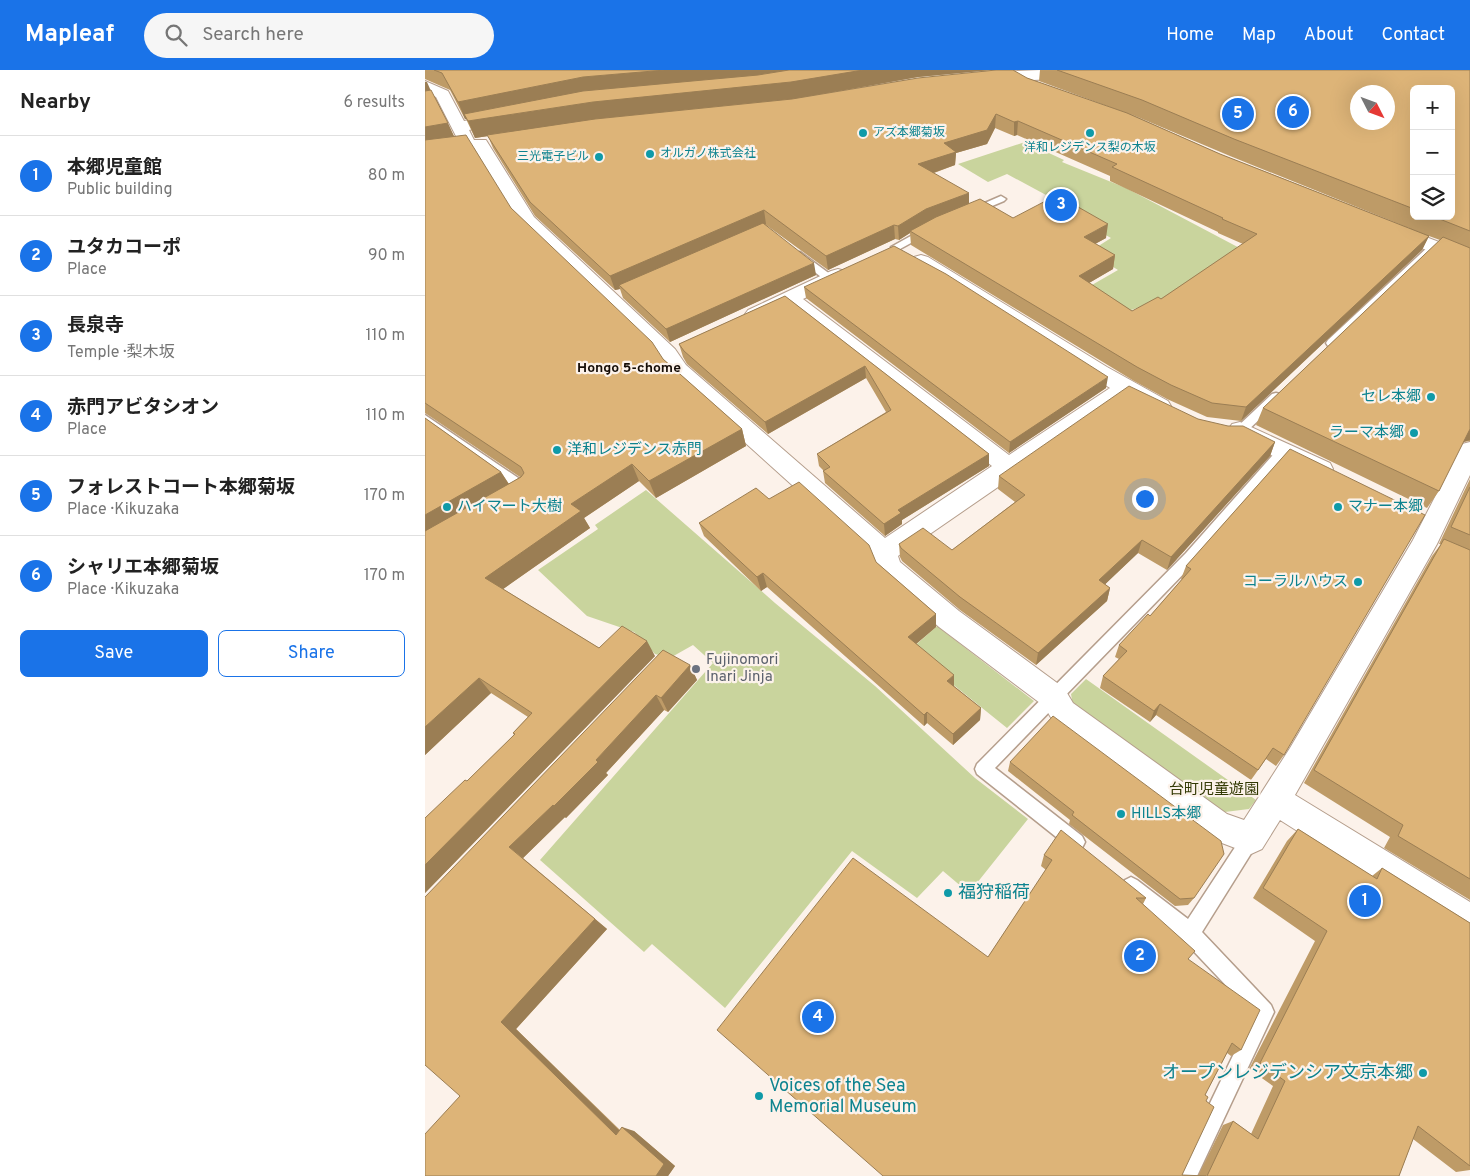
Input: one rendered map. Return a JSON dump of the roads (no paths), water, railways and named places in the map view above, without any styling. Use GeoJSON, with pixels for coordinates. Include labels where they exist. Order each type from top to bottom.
{"type":"FeatureCollection","features":[{"type":"Feature","properties":{"kind":"street"},"geometry":{"type":"LineString","coordinates":[[965,79],[1010,75],[1098,72]]}},
{"type":"Feature","properties":{"kind":"street"},"geometry":{"type":"LineString","coordinates":[[1010,75],[1049,92]]}},
{"type":"Feature","properties":{"kind":"street"},"geometry":{"type":"LineString","coordinates":[[425,86],[441,94],[443,101],[459,127],[475,144],[527,220],[675,350],[678,370],[884,552],[888,567],[949,620],[1054,697],[1063,712],[1186,804],[1217,826],[1251,838],[1275,800],[1429,534],[1470,450]]}},
{"type":"Feature","properties":{"kind":"street"},"geometry":{"type":"LineString","coordinates":[[459,127],[520,115]]}},
{"type":"Feature","properties":{"kind":"street"},"geometry":{"type":"LineString","coordinates":[[1371,222],[1470,261]]}},
{"type":"Feature","properties":{"kind":"street"},"geometry":{"type":"LineString","coordinates":[[888,251],[954,280],[1125,388],[1178,415]]}},
{"type":"Feature","properties":{"kind":"street"},"geometry":{"type":"LineString","coordinates":[[737,322],[855,267]]}},
{"type":"Feature","properties":{"kind":"street"},"geometry":{"type":"LineString","coordinates":[[789,298],[1009,467]]}},
{"type":"Feature","properties":{"kind":"street"},"geometry":{"type":"LineString","coordinates":[[884,552],[1125,388]]}},
{"type":"Feature","properties":{"kind":"street"},"geometry":{"type":"LineString","coordinates":[[1230,430],[1285,452],[1338,477]]}},
{"type":"Feature","properties":{"kind":"street"},"geometry":{"type":"LineString","coordinates":[[1275,800],[1470,921]]}},
{"type":"Feature","properties":{"kind":"lane"},"geometry":{"type":"LineString","coordinates":[[957,217],[1001,199]]}},
{"type":"Feature","properties":{"kind":"lane"},"geometry":{"type":"LineString","coordinates":[[888,251],[940,224]]}},
{"type":"Feature","properties":{"kind":"lane"},"geometry":{"type":"LineString","coordinates":[[788,246],[830,279]]}},
{"type":"Feature","properties":{"kind":"lane"},"geometry":{"type":"LineString","coordinates":[[1327,348],[1405,272],[1434,247]]}},
{"type":"Feature","properties":{"kind":"lane"},"geometry":{"type":"LineString","coordinates":[[1230,430],[1284,389]]}},
{"type":"Feature","properties":{"kind":"lane"},"geometry":{"type":"LineString","coordinates":[[425,419],[525,489],[508,499]]}},
{"type":"Feature","properties":{"kind":"lane"},"geometry":{"type":"LineString","coordinates":[[1091,854],[983,769],[1191,557],[1285,452]]}},
{"type":"Feature","properties":{"kind":"lane"},"geometry":{"type":"LineString","coordinates":[[1190,933],[1251,838]]}},
{"type":"Feature","properties":{"kind":"lane"},"geometry":{"type":"LineString","coordinates":[[1114,872],[1190,933],[1264,1012],[1185,1176]]}},
{"type":"Feature","properties":{"kind":"place","name":"シャリエ本郷菊坂"},"geometry":{"type":"Point","coordinates":[1293,112]}},
{"type":"Feature","properties":{"kind":"place","name":"フォレストコート本郷菊坂"},"geometry":{"type":"Point","coordinates":[1238,114]}},
{"type":"Feature","properties":{"kind":"place","name":"アズ本郷菊坂"},"geometry":{"type":"Point","coordinates":[863,133]}},
{"type":"Feature","properties":{"kind":"place","name":"洋和レジデンス梨の木坂"},"geometry":{"type":"Point","coordinates":[1090,133]}},
{"type":"Feature","properties":{"kind":"place","name":"オルガノ株式会社"},"geometry":{"type":"Point","coordinates":[650,154]}},
{"type":"Feature","properties":{"kind":"place","name":"三光電子ビル"},"geometry":{"type":"Point","coordinates":[599,157]}},
{"type":"Feature","properties":{"kind":"place","name":"長泉寺"},"geometry":{"type":"Point","coordinates":[1061,205]}},
{"type":"Feature","properties":{"kind":"place","name":"セレ本郷"},"geometry":{"type":"Point","coordinates":[1431,397]}},
{"type":"Feature","properties":{"kind":"place","name":"ラーマ本郷"},"geometry":{"type":"Point","coordinates":[1414,433]}},
{"type":"Feature","properties":{"kind":"place","name":"洋和レジデンス赤門"},"geometry":{"type":"Point","coordinates":[557,450]}},
{"type":"Feature","properties":{"kind":"place","name":"ハイマート大樹"},"geometry":{"type":"Point","coordinates":[447,507]}},
{"type":"Feature","properties":{"kind":"place","name":"マナー本郷"},"geometry":{"type":"Point","coordinates":[1338,507]}},
{"type":"Feature","properties":{"kind":"place","name":"コーラルハウス"},"geometry":{"type":"Point","coordinates":[1358,582]}},
{"type":"Feature","properties":{"kind":"place","name":"Fujinomori Inari Jinja"},"geometry":{"type":"Point","coordinates":[696,669]}},
{"type":"Feature","properties":{"kind":"place","name":"HILLS本郷"},"geometry":{"type":"Point","coordinates":[1121,814]}},
{"type":"Feature","properties":{"kind":"place","name":"福狩稲荷"},"geometry":{"type":"Point","coordinates":[948,893]}},
{"type":"Feature","properties":{"kind":"place","name":"本郷児童館"},"geometry":{"type":"Point","coordinates":[1365,901]}},
{"type":"Feature","properties":{"kind":"place","name":"ユタカコーポ"},"geometry":{"type":"Point","coordinates":[1140,956]}},
{"type":"Feature","properties":{"kind":"place","name":"赤門アビタシオン"},"geometry":{"type":"Point","coordinates":[818,1017]}},
{"type":"Feature","properties":{"kind":"place","name":"オープンレジデンシア文京本郷"},"geometry":{"type":"Point","coordinates":[1423,1073]}},
{"type":"Feature","properties":{"kind":"place","name":"Voices of the Sea Memorial Museum"},"geometry":{"type":"Point","coordinates":[759,1096]}},
{"type":"Feature","properties":{"kind":"district","name":"Hongo 5-chome"},"geometry":{"type":"Point","coordinates":[629,368]}},
{"type":"Feature","properties":{"kind":"park label","name":"台町児童遊園"},"geometry":{"type":"Point","coordinates":[1214,790]}}]}
